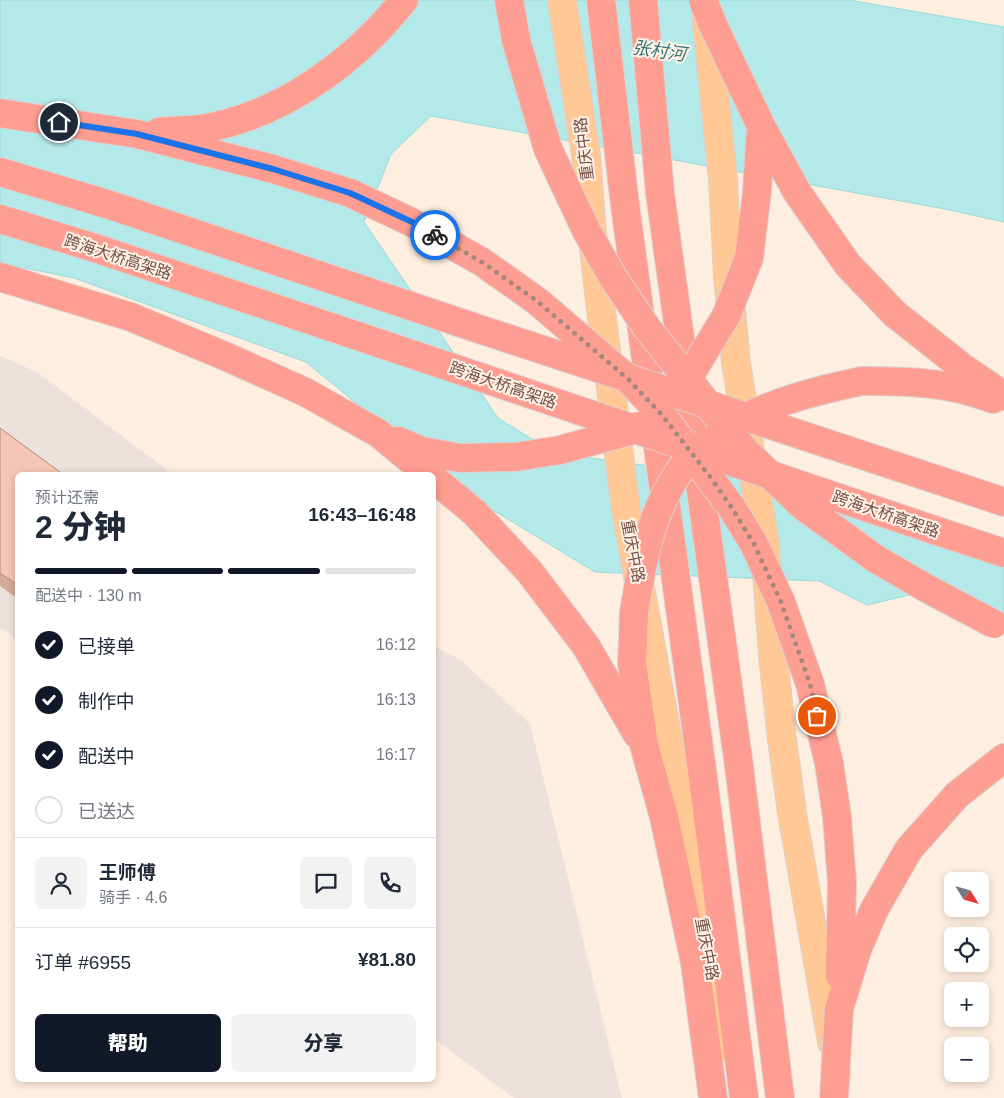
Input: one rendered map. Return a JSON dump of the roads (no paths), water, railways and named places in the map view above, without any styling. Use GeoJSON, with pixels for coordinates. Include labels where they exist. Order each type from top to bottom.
{"type":"FeatureCollection","features":[{"type":"Feature","properties":{"kind":"highway"},"geometry":{"type":"LineString","coordinates":[[137,134],[210,128],[246,118],[283,101],[338,67],[384,25],[404,0]]}},
{"type":"Feature","properties":{"kind":"highway"},"geometry":{"type":"LineString","coordinates":[[510,0],[516,40],[548,148],[587,232],[614,279],[647,328],[745,450],[804,507],[876,559],[926,588],[1004,627]]}},
{"type":"Feature","properties":{"kind":"highway","name":"重庆中路"},"geometry":{"type":"LineString","coordinates":[[601,0],[625,205],[702,770],[744,1098]]}},
{"type":"Feature","properties":{"kind":"highway"},"geometry":{"type":"LineString","coordinates":[[643,0],[660,193],[739,766],[780,1098]]}},
{"type":"Feature","properties":{"kind":"highway"},"geometry":{"type":"LineString","coordinates":[[704,0],[713,25],[761,126],[797,192],[848,265],[895,314],[962,367],[1004,396]]}},
{"type":"Feature","properties":{"kind":"highway"},"geometry":{"type":"LineString","coordinates":[[0,113],[137,134],[273,169],[342,190],[412,222],[482,262],[537,301],[628,379],[662,415],[711,478],[754,544],[781,602],[810,684],[829,763],[837,817],[842,883],[839,1009],[834,1098]]}},
{"type":"Feature","properties":{"kind":"highway"},"geometry":{"type":"LineString","coordinates":[[0,277],[131,316],[305,392],[378,433],[422,451],[459,458],[516,457],[560,450],[633,430],[676,397],[697,365],[726,316],[749,258],[757,191],[761,126]]}},
{"type":"Feature","properties":{"kind":"highway"},"geometry":{"type":"LineString","coordinates":[[0,172],[110,205],[1004,502]]}},
{"type":"Feature","properties":{"kind":"highway","name":"跨海大桥高架路"},"geometry":{"type":"LineString","coordinates":[[0,219],[105,251],[1004,553]]}},
{"type":"Feature","properties":{"kind":"highway"},"geometry":{"type":"LineString","coordinates":[[713,1098],[695,963],[664,817],[644,745],[632,664],[634,612],[644,552],[670,483],[691,454],[708,439],[731,424],[762,408],[816,390],[862,381],[908,381],[949,386],[975,392],[1004,403]]}},
{"type":"Feature","properties":{"kind":"highway"},"geometry":{"type":"LineString","coordinates":[[378,433],[425,472]]}},
{"type":"Feature","properties":{"kind":"highway"},"geometry":{"type":"LineString","coordinates":[[436,481],[474,512],[529,571],[586,646],[644,745]]}},
{"type":"Feature","properties":{"kind":"highway"},"geometry":{"type":"LineString","coordinates":[[839,1009],[857,950],[874,910],[909,849],[957,795],[1004,758]]}},
{"type":"Feature","properties":{"kind":"main road","name":"重庆中路"},"geometry":{"type":"LineString","coordinates":[[562,0],[586,155],[592,232],[626,510],[720,1014],[731,1098]]}},
{"type":"Feature","properties":{"kind":"main road"},"geometry":{"type":"LineString","coordinates":[[704,0],[723,179],[728,277],[736,363],[765,545],[773,656],[792,813],[842,1098]]}},
{"type":"Feature","properties":{"kind":"water","name":"张村河"},"geometry":{"type":"Polygon","coordinates":[[[0,0],[849,0],[1004,27],[1004,222],[945,209],[431,116],[391,154],[364,222],[498,418],[537,442],[591,458],[833,491],[1004,558],[1004,626],[909,595],[867,605],[819,581],[595,572],[468,495],[306,362],[74,278],[0,263],[0,0]]]}}]}
